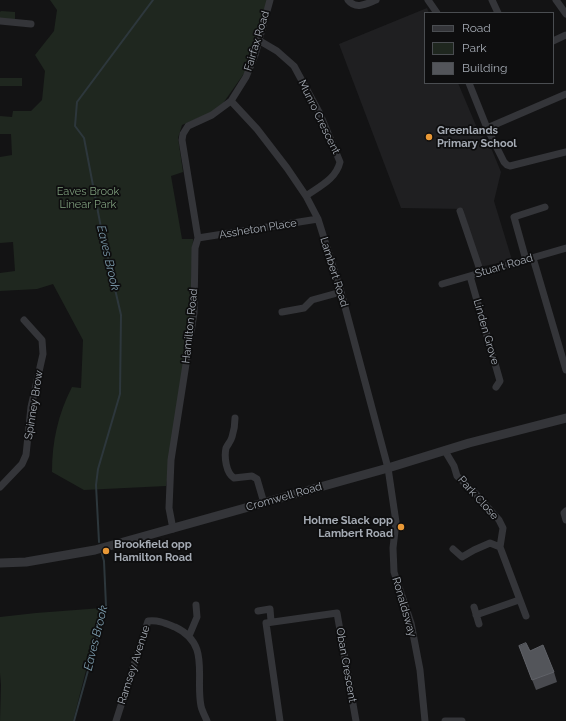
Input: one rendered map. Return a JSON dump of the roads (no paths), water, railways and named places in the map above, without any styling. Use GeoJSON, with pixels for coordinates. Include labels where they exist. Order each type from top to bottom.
{"type":"FeatureCollection","features":[{"type":"Feature","properties":{"kind":"street","name":"Fairfax Road"},"geometry":{"type":"LineString","coordinates":[[188,126],[212,115],[231,101],[246,77],[260,41],[270,0]]}},
{"type":"Feature","properties":{"kind":"street"},"geometry":{"type":"LineString","coordinates":[[348,0],[351,4],[357,6],[376,0]]}},
{"type":"Feature","properties":{"kind":"street"},"geometry":{"type":"LineString","coordinates":[[428,0],[436,12]]}},
{"type":"Feature","properties":{"kind":"street"},"geometry":{"type":"LineString","coordinates":[[492,0],[498,12]]}},
{"type":"Feature","properties":{"kind":"street"},"geometry":{"type":"LineString","coordinates":[[556,0],[566,14]]}},
{"type":"Feature","properties":{"kind":"street"},"geometry":{"type":"LineString","coordinates":[[0,21],[31,24]]}},
{"type":"Feature","properties":{"kind":"street"},"geometry":{"type":"LineString","coordinates":[[554,41],[566,35]]}},
{"type":"Feature","properties":{"kind":"street","name":"Munro Crescent"},"geometry":{"type":"LineString","coordinates":[[260,41],[277,51],[294,66],[320,114],[340,162],[338,170],[334,176],[306,196]]}},
{"type":"Feature","properties":{"kind":"street"},"geometry":{"type":"LineString","coordinates":[[469,84],[487,128],[504,162],[507,165],[510,166],[566,152]]}},
{"type":"Feature","properties":{"kind":"street"},"geometry":{"type":"LineString","coordinates":[[487,128],[566,94]]}},
{"type":"Feature","properties":{"kind":"street","name":"Lambert Road"},"geometry":{"type":"LineString","coordinates":[[231,101],[257,129],[287,168],[306,196],[318,219],[341,292],[388,468]]}},
{"type":"Feature","properties":{"kind":"street","name":"Hamilton Road"},"geometry":{"type":"LineString","coordinates":[[173,529],[169,508],[170,460],[188,358],[194,313],[195,248],[198,238],[182,140],[183,134],[188,126]]}},
{"type":"Feature","properties":{"kind":"street"},"geometry":{"type":"LineString","coordinates":[[545,206],[514,217],[530,259],[566,370]]}},
{"type":"Feature","properties":{"kind":"street"},"geometry":{"type":"LineString","coordinates":[[460,212],[481,273]]}},
{"type":"Feature","properties":{"kind":"street","name":"Assheton Place"},"geometry":{"type":"LineString","coordinates":[[198,238],[318,219]]}},
{"type":"Feature","properties":{"kind":"street","name":"Stuart Road"},"geometry":{"type":"LineString","coordinates":[[442,284],[566,248]]}},
{"type":"Feature","properties":{"kind":"street","name":"Linden Grove"},"geometry":{"type":"LineString","coordinates":[[470,276],[500,381],[496,387]]}},
{"type":"Feature","properties":{"kind":"street"},"geometry":{"type":"LineString","coordinates":[[282,312],[304,308],[312,300],[341,292]]}},
{"type":"Feature","properties":{"kind":"street","name":"Spinney Brow"},"geometry":{"type":"LineString","coordinates":[[0,487],[22,464],[26,455],[31,406],[43,354],[42,340],[24,320]]}},
{"type":"Feature","properties":{"kind":"street"},"geometry":{"type":"LineString","coordinates":[[235,418],[233,435],[226,447],[227,468],[229,473],[234,478],[252,476],[258,479],[264,503]]}},
{"type":"Feature","properties":{"kind":"street","name":"Cromwell Road"},"geometry":{"type":"LineString","coordinates":[[0,563],[26,562],[95,550],[388,468],[469,443],[566,418]]}},
{"type":"Feature","properties":{"kind":"street","name":"Park Close"},"geometry":{"type":"LineString","coordinates":[[445,451],[454,466],[457,476],[475,493],[499,520],[503,528],[500,546],[526,616]]}},
{"type":"Feature","properties":{"kind":"street","name":"Ronaldsway"},"geometry":{"type":"LineString","coordinates":[[388,468],[396,522],[393,548],[394,572],[411,623],[420,670],[426,721]]}},
{"type":"Feature","properties":{"kind":"street"},"geometry":{"type":"LineString","coordinates":[[566,511],[564,513],[566,520]]}},
{"type":"Feature","properties":{"kind":"street"},"geometry":{"type":"LineString","coordinates":[[453,549],[462,557],[490,543],[500,546]]}},
{"type":"Feature","properties":{"kind":"street"},"geometry":{"type":"LineString","coordinates":[[476,615],[519,600]]}},
{"type":"Feature","properties":{"kind":"street"},"geometry":{"type":"LineString","coordinates":[[196,606],[197,617],[189,636],[194,642],[200,662],[201,707],[207,721]]}},
{"type":"Feature","properties":{"kind":"street"},"geometry":{"type":"LineString","coordinates":[[474,607],[480,624]]}},
{"type":"Feature","properties":{"kind":"street"},"geometry":{"type":"LineString","coordinates":[[258,611],[270,609],[271,621],[266,623],[280,721]]}},
{"type":"Feature","properties":{"kind":"street","name":"Oban Crescent"},"geometry":{"type":"LineString","coordinates":[[271,621],[337,613],[356,721]]}},
{"type":"Feature","properties":{"kind":"street","name":"Ramsey Avenue"},"geometry":{"type":"LineString","coordinates":[[116,721],[148,621],[158,620],[182,631],[189,636]]}},
{"type":"Feature","properties":{"kind":"street"},"geometry":{"type":"LineString","coordinates":[[445,721],[462,721]]}},
{"type":"Feature","properties":{"kind":"waterway","name":"Eaves Brook"},"geometry":{"type":"LineString","coordinates":[[99,542],[96,485],[98,469],[120,394],[121,315],[102,233],[84,138],[75,126],[77,102],[153,0]]}},
{"type":"Feature","properties":{"kind":"waterway","name":"Eaves Brook"},"geometry":{"type":"LineString","coordinates":[[74,721],[106,606],[104,561],[102,554]]}},
{"type":"Feature","properties":{"kind":"place","name":"Greenlands Primary School"},"geometry":{"type":"Point","coordinates":[429,137]}},
{"type":"Feature","properties":{"kind":"place","name":"Holme Slack opp Lambert Road"},"geometry":{"type":"Point","coordinates":[401,527]}},
{"type":"Feature","properties":{"kind":"place","name":"Brookfield opp Hamilton Road"},"geometry":{"type":"Point","coordinates":[106,551]}},
{"type":"Feature","properties":{"kind":"park label","name":"Eaves Brook Linear Park"},"geometry":{"type":"Point","coordinates":[88,198]}}]}
